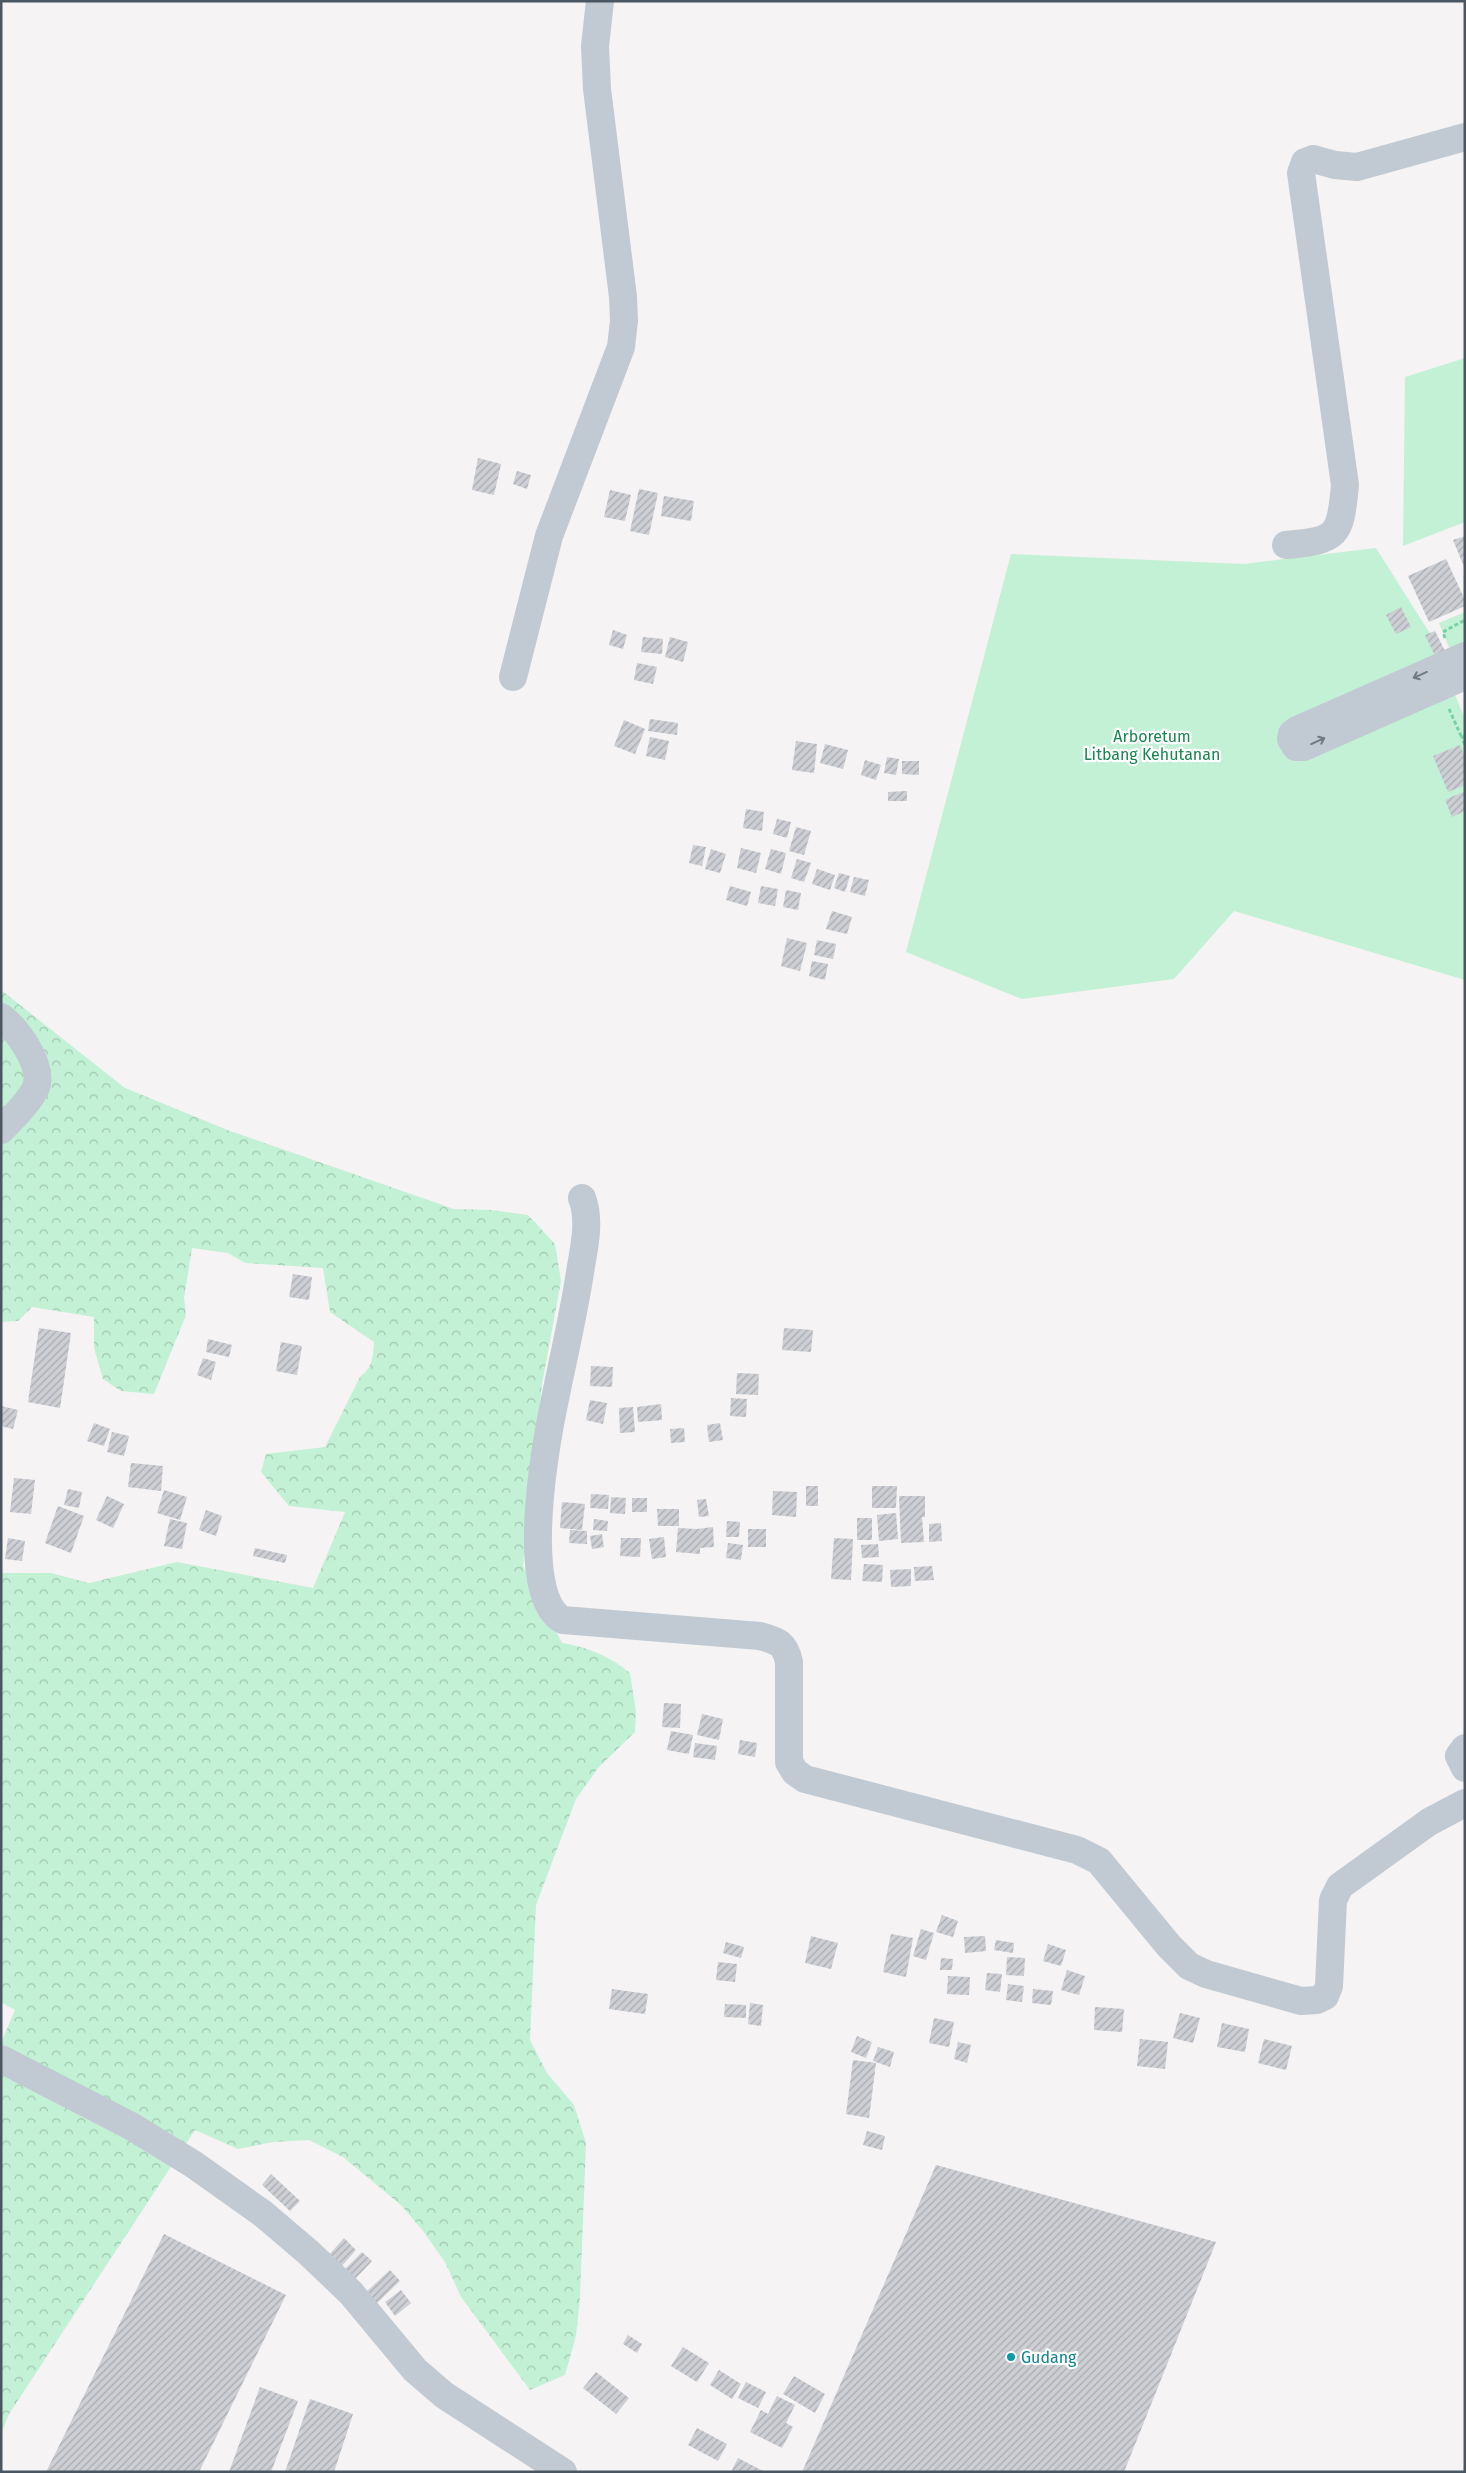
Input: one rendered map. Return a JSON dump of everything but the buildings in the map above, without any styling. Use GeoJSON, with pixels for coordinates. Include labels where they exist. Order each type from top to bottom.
{"type":"FeatureCollection","features":[{"type":"Feature","properties":{"kind":"street"},"geometry":{"type":"LineString","coordinates":[[513,677],[549,536],[621,347],[624,321],[623,297],[597,88],[594,46],[600,1]]}},
{"type":"Feature","properties":{"kind":"street"},"geometry":{"type":"LineString","coordinates":[[1286,545],[1326,539],[1334,534],[1342,518],[1345,485],[1301,173],[1305,162],[1313,159],[1335,165],[1358,166],[1465,137]]}},
{"type":"Feature","properties":{"kind":"street"},"geometry":{"type":"LineString","coordinates":[[1,1017],[20,1035],[28,1050],[35,1068],[36,1084],[11,1120],[1,1130]]}},
{"type":"Feature","properties":{"kind":"street"},"geometry":{"type":"LineString","coordinates":[[582,1198],[586,1218],[585,1242],[576,1303],[549,1432],[539,1527],[538,1568],[542,1590],[548,1605],[556,1616],[563,1620],[760,1636],[776,1640],[787,1650],[789,1662],[789,1762],[795,1772],[805,1779],[1037,1838],[1077,1850],[1099,1861],[1170,1946],[1190,1966],[1206,1974],[1301,2001],[1317,2000],[1324,1996],[1329,1986],[1333,1900],[1340,1886],[1429,1822],[1465,1803]]}},
{"type":"Feature","properties":{"kind":"street"},"geometry":{"type":"LineString","coordinates":[[1465,1748],[1458,1756],[1465,1768]]}},
{"type":"Feature","properties":{"kind":"street"},"geometry":{"type":"LineString","coordinates":[[1,2059],[132,2126],[193,2164],[255,2208],[308,2252],[351,2293],[415,2370],[444,2395],[563,2472]]}},
{"type":"Feature","properties":{"kind":"path"},"geometry":{"type":"LineString","coordinates":[[1442,632],[1465,620]]}},
{"type":"Feature","properties":{"kind":"path"},"geometry":{"type":"LineString","coordinates":[[1454,672],[1465,745]]}},
{"type":"Feature","properties":{"kind":"green space"},"geometry":{"type":"Polygon","coordinates":[[[1465,358],[1465,522],[1403,546],[1405,377],[1465,358]]]}},
{"type":"Feature","properties":{"kind":"green space","name":"Arboretum Litbang Kehutanan"},"geometry":{"type":"Polygon","coordinates":[[[1376,548],[1429,632],[1465,719],[1465,980],[1234,911],[1174,979],[1022,999],[906,952],[1011,554],[1244,564],[1376,548]]]}},
{"type":"Feature","properties":{"kind":"green space"},"geometry":{"type":"Polygon","coordinates":[[[1465,612],[1465,687],[1439,623],[1465,612]]]}},
{"type":"Feature","properties":{"kind":"green space"},"geometry":{"type":"Polygon","coordinates":[[[1,990],[125,1088],[230,1131],[454,1209],[491,1210],[528,1215],[555,1244],[561,1281],[542,1384],[523,1566],[562,1643],[598,1653],[630,1673],[636,1712],[635,1732],[598,1768],[576,1799],[536,1905],[530,2040],[547,2073],[574,2105],[586,2143],[580,2298],[576,2336],[565,2375],[530,2390],[461,2297],[445,2262],[423,2231],[401,2205],[343,2157],[309,2140],[273,2142],[238,2149],[195,2130],[9,2414],[1,2434],[1,2043],[15,2010],[1,2002],[1,1573],[51,1573],[89,1583],[177,1562],[313,1588],[345,1512],[289,1506],[261,1472],[266,1454],[325,1447],[360,1377],[370,1365],[373,1357],[374,1342],[330,1312],[323,1268],[245,1263],[228,1253],[192,1248],[184,1298],[186,1315],[154,1394],[121,1391],[103,1379],[94,1348],[94,1317],[32,1307],[18,1321],[1,1322],[1,990]]]}},
{"type":"Feature","properties":{"kind":"place","name":"Gudang"},"geometry":{"type":"Point","coordinates":[1011,2357]}}]}
